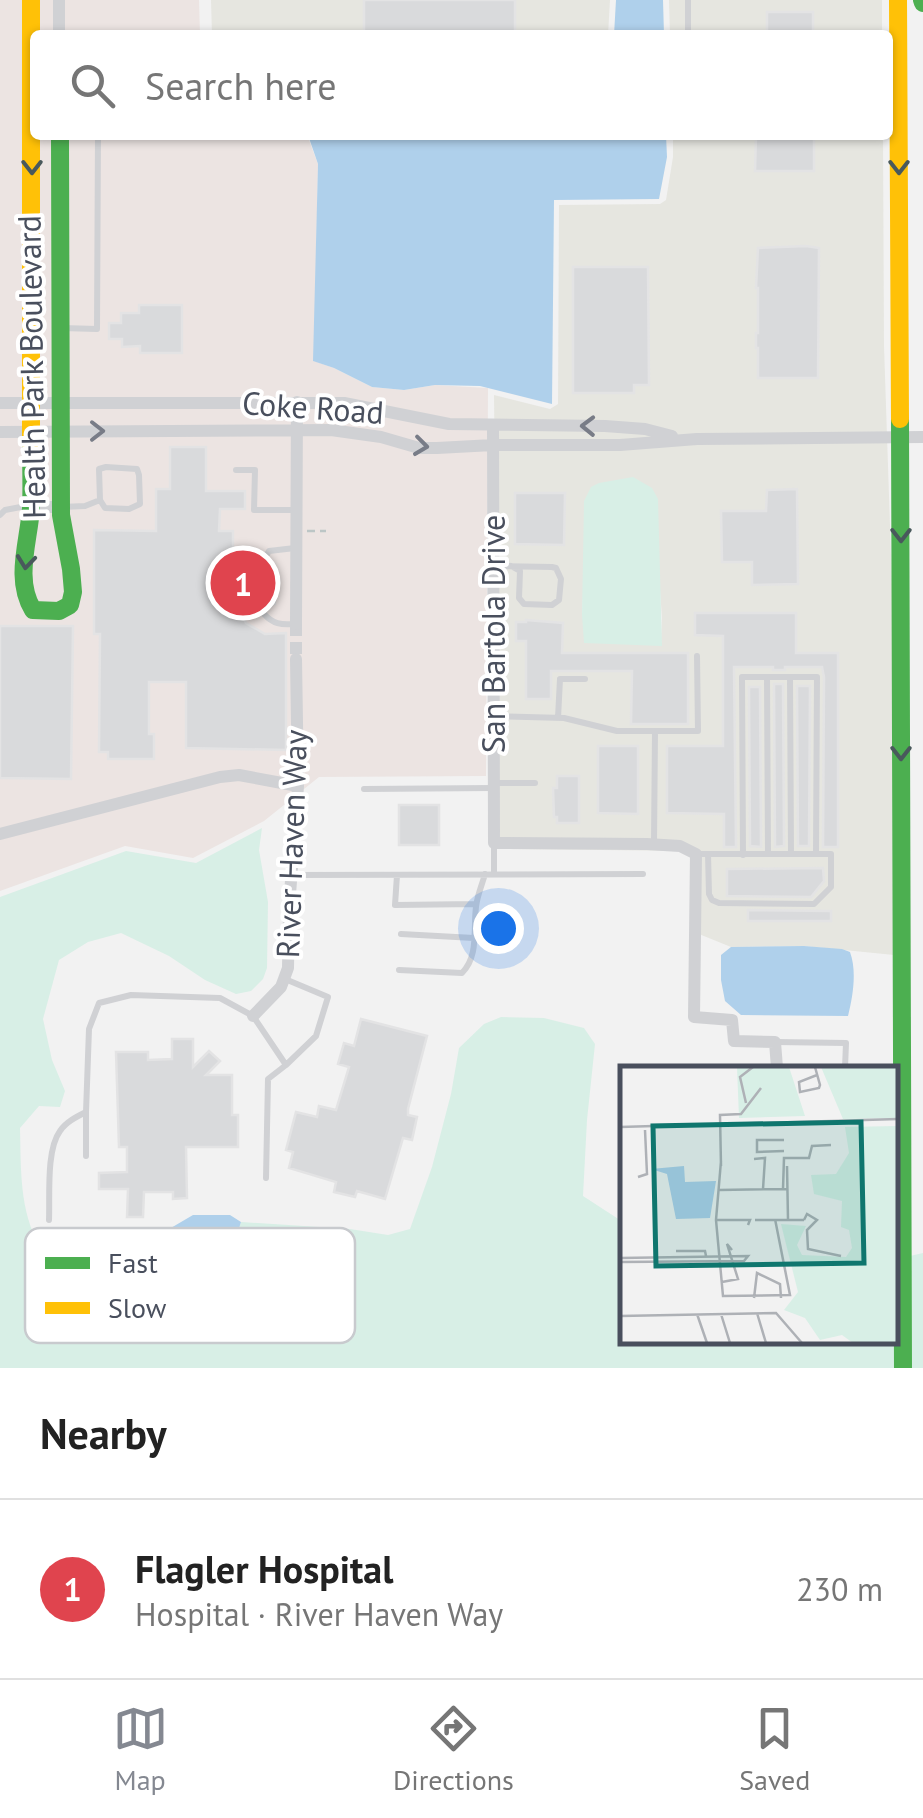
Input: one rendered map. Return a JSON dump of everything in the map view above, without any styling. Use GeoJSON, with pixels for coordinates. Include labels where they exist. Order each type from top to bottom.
{"type":"FeatureCollection","features":[{"type":"Feature","properties":{"kind":"main road","name":"Health Park Boulevard"},"geometry":{"type":"LineString","coordinates":[[31,0],[31,30]]}},
{"type":"Feature","properties":{"kind":"main road"},"geometry":{"type":"LineString","coordinates":[[898,0],[903,1368]]}},
{"type":"Feature","properties":{"kind":"main road","name":"Health Park Boulevard"},"geometry":{"type":"LineString","coordinates":[[33,140],[31,506],[24,582],[26,603],[32,610],[59,610],[70,605],[73,592],[61,507],[60,140]]}},
{"type":"Feature","properties":{"kind":"street"},"geometry":{"type":"LineString","coordinates":[[59,0],[60,30]]}},
{"type":"Feature","properties":{"kind":"street"},"geometry":{"type":"LineString","coordinates":[[296,402],[296,624]]}},
{"type":"Feature","properties":{"kind":"street","name":"Coke Road"},"geometry":{"type":"LineString","coordinates":[[0,403],[296,402],[366,406],[448,424],[645,429],[684,439]]}},
{"type":"Feature","properties":{"kind":"street","name":"San Bartola Drive"},"geometry":{"type":"LineString","coordinates":[[493,424],[494,843]]}},
{"type":"Feature","properties":{"kind":"street","name":"Coke Road"},"geometry":{"type":"LineString","coordinates":[[0,432],[357,432],[419,448],[620,445],[684,439],[923,437]]}},
{"type":"Feature","properties":{"kind":"street"},"geometry":{"type":"LineString","coordinates":[[31,506],[61,507]]}},
{"type":"Feature","properties":{"kind":"street","name":"River Haven Way"},"geometry":{"type":"LineString","coordinates":[[253,1016],[281,987],[288,968],[298,786],[296,659]]}},
{"type":"Feature","properties":{"kind":"street"},"geometry":{"type":"LineString","coordinates":[[0,834],[220,777],[239,775],[298,786]]}},
{"type":"Feature","properties":{"kind":"street"},"geometry":{"type":"LineString","coordinates":[[494,843],[654,844],[680,846],[702,854],[694,1017],[732,1020],[734,1041],[775,1042],[777,1066]]}},
{"type":"Feature","properties":{"kind":"lane"},"geometry":{"type":"LineString","coordinates":[[688,0],[688,30]]}},
{"type":"Feature","properties":{"kind":"lane"},"geometry":{"type":"LineString","coordinates":[[60,328],[97,328],[98,140]]}},
{"type":"Feature","properties":{"kind":"lane"},"geometry":{"type":"LineString","coordinates":[[106,466],[136,469],[140,474],[140,504],[128,509],[105,508],[100,500],[99,470],[106,466]]}},
{"type":"Feature","properties":{"kind":"lane"},"geometry":{"type":"LineString","coordinates":[[236,470],[255,470],[254,510],[295,510]]}},
{"type":"Feature","properties":{"kind":"lane"},"geometry":{"type":"LineString","coordinates":[[61,507],[85,506],[100,500]]}},
{"type":"Feature","properties":{"kind":"lane"},"geometry":{"type":"LineString","coordinates":[[0,515],[5,510],[31,506]]}},
{"type":"Feature","properties":{"kind":"lane"},"geometry":{"type":"LineString","coordinates":[[264,570],[269,551],[295,548]]}},
{"type":"Feature","properties":{"kind":"lane"},"geometry":{"type":"LineString","coordinates":[[494,566],[510,566],[556,568],[561,579],[557,603],[524,604],[520,598],[520,572],[510,566]]}},
{"type":"Feature","properties":{"kind":"lane"},"geometry":{"type":"LineString","coordinates":[[264,614],[280,625],[296,624]]}},
{"type":"Feature","properties":{"kind":"lane"},"geometry":{"type":"LineString","coordinates":[[494,716],[558,718],[617,731],[698,731],[697,656]]}},
{"type":"Feature","properties":{"kind":"lane"},"geometry":{"type":"LineString","coordinates":[[744,854],[742,677],[817,677],[816,854]]}},
{"type":"Feature","properties":{"kind":"lane"},"geometry":{"type":"LineString","coordinates":[[768,677],[768,854]]}},
{"type":"Feature","properties":{"kind":"lane"},"geometry":{"type":"LineString","coordinates":[[790,677],[791,854]]}},
{"type":"Feature","properties":{"kind":"lane"},"geometry":{"type":"LineString","coordinates":[[558,718],[560,679],[585,679]]}},
{"type":"Feature","properties":{"kind":"lane"},"geometry":{"type":"LineString","coordinates":[[654,844],[655,732]]}},
{"type":"Feature","properties":{"kind":"lane"},"geometry":{"type":"LineString","coordinates":[[364,789],[535,783]]}},
{"type":"Feature","properties":{"kind":"lane"},"geometry":{"type":"LineString","coordinates":[[398,970],[462,973],[467,969],[473,958],[476,904],[489,874],[494,843]]}},
{"type":"Feature","properties":{"kind":"lane"},"geometry":{"type":"LineString","coordinates":[[702,854],[831,854],[831,887],[814,904],[719,903],[712,900],[707,887],[702,854]]}},
{"type":"Feature","properties":{"kind":"lane"},"geometry":{"type":"LineString","coordinates":[[292,875],[643,874]]}},
{"type":"Feature","properties":{"kind":"lane"},"geometry":{"type":"LineString","coordinates":[[397,876],[396,905],[476,904]]}},
{"type":"Feature","properties":{"kind":"lane"},"geometry":{"type":"LineString","coordinates":[[402,934],[474,938]]}},
{"type":"Feature","properties":{"kind":"lane"},"geometry":{"type":"LineString","coordinates":[[266,1178],[268,1079],[316,1036],[328,997],[285,978]]}},
{"type":"Feature","properties":{"kind":"lane"},"geometry":{"type":"LineString","coordinates":[[86,1156],[89,1029],[99,1003],[132,996],[220,998],[253,1016],[286,1066]]}},
{"type":"Feature","properties":{"kind":"lane"},"geometry":{"type":"LineString","coordinates":[[775,1042],[846,1043],[845,1066]]}},
{"type":"Feature","properties":{"kind":"lane"},"geometry":{"type":"LineString","coordinates":[[49,1220],[52,1154],[57,1134],[86,1112]]}},
{"type":"Feature","properties":{"kind":"path"},"geometry":{"type":"LineString","coordinates":[[305,531],[326,530]]}},
{"type":"Feature","properties":{"kind":"shaded area"},"geometry":{"type":"Polygon","coordinates":[[[0,0],[199,0],[200,30],[30,30],[30,140],[309,140],[318,164],[314,361],[372,387],[488,388],[486,776],[319,777],[264,821],[193,858],[125,846],[0,891],[0,0]]]}},
{"type":"Feature","properties":{"kind":"shaded area"},"geometry":{"type":"Polygon","coordinates":[[[211,0],[610,0],[608,30],[212,30],[211,0]]]}},
{"type":"Feature","properties":{"kind":"shaded area"},"geometry":{"type":"Polygon","coordinates":[[[669,0],[882,0],[882,30],[670,30],[669,0]]]}},
{"type":"Feature","properties":{"kind":"shaded area"},"geometry":{"type":"Polygon","coordinates":[[[673,140],[883,140],[884,346],[894,645],[894,955],[804,946],[731,947],[694,932],[693,851],[499,849],[494,395],[550,409],[558,404],[559,205],[660,204],[666,200],[673,140]],[[658,562],[584,574],[582,615],[661,640],[658,562]]]}},
{"type":"Feature","properties":{"kind":"green space"},"geometry":{"type":"Polygon","coordinates":[[[633,477],[652,488],[658,499],[662,646],[584,643],[584,501],[591,487],[599,483],[633,477]]]}},
{"type":"Feature","properties":{"kind":"green space"},"geometry":{"type":"Polygon","coordinates":[[[262,828],[259,850],[268,902],[267,968],[251,991],[236,994],[121,933],[88,942],[59,960],[43,1019],[52,1060],[65,1091],[60,1107],[39,1106],[20,1128],[21,1173],[31,1228],[25,1228],[25,1343],[355,1343],[355,1230],[388,1235],[410,1229],[432,1167],[459,1048],[484,1024],[501,1017],[544,1018],[584,1028],[595,1044],[583,1196],[620,1220],[620,1343],[896,1343],[896,1368],[0,1368],[0,897],[126,851],[196,863],[262,828]]]}},
{"type":"Feature","properties":{"kind":"green space"},"geometry":{"type":"Polygon","coordinates":[[[241,1222],[334,1228],[239,1228],[241,1222]]]}},
{"type":"Feature","properties":{"kind":"green space"},"geometry":{"type":"Polygon","coordinates":[[[923,1253],[923,1368],[910,1368],[910,1256],[923,1253]]]}},
{"type":"Feature","properties":{"kind":"water"},"geometry":{"type":"Polygon","coordinates":[[[616,0],[663,0],[664,30],[614,30],[616,0]]]}},
{"type":"Feature","properties":{"kind":"water"},"geometry":{"type":"Polygon","coordinates":[[[310,140],[666,140],[667,157],[659,199],[554,200],[552,404],[480,386],[435,385],[404,390],[372,387],[313,361],[318,164],[310,140]]]}},
{"type":"Feature","properties":{"kind":"water"},"geometry":{"type":"Polygon","coordinates":[[[804,946],[850,952],[854,975],[848,1016],[741,1015],[725,1001],[721,955],[731,947],[804,946]]]}},
{"type":"Feature","properties":{"kind":"water"},"geometry":{"type":"Polygon","coordinates":[[[193,1215],[230,1215],[241,1222],[239,1228],[171,1228],[193,1215]]]}},
{"type":"Feature","properties":{"kind":"building"},"geometry":{"type":"Polygon","coordinates":[[[364,0],[515,0],[515,30],[364,30],[364,0]]]}},
{"type":"Feature","properties":{"kind":"building"},"geometry":{"type":"Polygon","coordinates":[[[767,12],[813,12],[813,30],[767,30],[767,12]]]}},
{"type":"Feature","properties":{"kind":"building"},"geometry":{"type":"Polygon","coordinates":[[[756,140],[814,140],[814,171],[755,171],[756,140]]]}},
{"type":"Feature","properties":{"kind":"building"},"geometry":{"type":"Polygon","coordinates":[[[758,248],[819,248],[818,378],[758,378],[758,248]]]}},
{"type":"Feature","properties":{"kind":"building"},"geometry":{"type":"Polygon","coordinates":[[[573,267],[648,267],[649,385],[634,385],[634,393],[573,393],[573,267]]]}},
{"type":"Feature","properties":{"kind":"building"},"geometry":{"type":"Polygon","coordinates":[[[139,305],[182,305],[182,353],[140,353],[140,346],[122,347],[122,339],[109,339],[109,323],[121,323],[121,313],[139,313],[139,305]]]}},
{"type":"Feature","properties":{"kind":"building"},"geometry":{"type":"Polygon","coordinates":[[[170,447],[206,447],[206,491],[245,491],[245,509],[220,509],[219,531],[233,531],[233,570],[257,570],[264,577],[275,570],[275,604],[236,603],[246,623],[265,634],[286,633],[286,750],[186,748],[186,682],[149,682],[149,734],[154,734],[154,759],[108,759],[108,752],[99,752],[100,634],[94,634],[94,530],[156,531],[156,489],[170,489],[170,447]]]}},
{"type":"Feature","properties":{"kind":"building"},"geometry":{"type":"Polygon","coordinates":[[[797,489],[798,584],[752,585],[752,562],[722,562],[721,511],[766,511],[767,490],[797,489]]]}},
{"type":"Feature","properties":{"kind":"building"},"geometry":{"type":"Polygon","coordinates":[[[515,493],[565,493],[564,545],[515,544],[515,493]]]}},
{"type":"Feature","properties":{"kind":"building"},"geometry":{"type":"Polygon","coordinates":[[[695,613],[796,613],[796,653],[838,653],[838,847],[823,847],[822,667],[734,667],[736,847],[724,847],[724,814],[667,813],[667,746],[723,746],[723,636],[695,635],[695,613]]]}},
{"type":"Feature","properties":{"kind":"building"},"geometry":{"type":"Polygon","coordinates":[[[516,622],[563,623],[562,653],[688,653],[688,724],[631,724],[632,671],[551,671],[551,699],[526,699],[526,641],[516,641],[516,622]]]}},
{"type":"Feature","properties":{"kind":"building"},"geometry":{"type":"Polygon","coordinates":[[[0,626],[73,626],[71,779],[0,778],[0,626]]]}},
{"type":"Feature","properties":{"kind":"building"},"geometry":{"type":"Polygon","coordinates":[[[774,684],[783,684],[784,846],[775,847],[774,684]]]}},
{"type":"Feature","properties":{"kind":"building"},"geometry":{"type":"Polygon","coordinates":[[[797,686],[810,686],[809,846],[798,846],[797,686]]]}},
{"type":"Feature","properties":{"kind":"building"},"geometry":{"type":"Polygon","coordinates":[[[749,687],[760,687],[761,847],[750,846],[749,687]]]}},
{"type":"Feature","properties":{"kind":"building"},"geometry":{"type":"Polygon","coordinates":[[[598,746],[638,746],[638,814],[598,813],[598,746]]]}},
{"type":"Feature","properties":{"kind":"building"},"geometry":{"type":"Polygon","coordinates":[[[557,776],[579,776],[579,823],[557,823],[554,817],[553,788],[557,788],[557,776]]]}},
{"type":"Feature","properties":{"kind":"building"},"geometry":{"type":"Polygon","coordinates":[[[399,805],[439,805],[439,845],[399,845],[399,805]]]}},
{"type":"Feature","properties":{"kind":"building"},"geometry":{"type":"Polygon","coordinates":[[[823,868],[824,881],[811,897],[727,896],[727,869],[823,868]]]}},
{"type":"Feature","properties":{"kind":"building"},"geometry":{"type":"Polygon","coordinates":[[[748,910],[831,911],[831,921],[748,921],[748,910]]]}},
{"type":"Feature","properties":{"kind":"building"},"geometry":{"type":"Polygon","coordinates":[[[361,1019],[427,1036],[408,1109],[408,1115],[417,1117],[412,1140],[403,1138],[385,1199],[357,1191],[355,1197],[334,1192],[336,1182],[289,1168],[293,1152],[286,1150],[296,1112],[317,1117],[319,1106],[336,1110],[349,1067],[338,1064],[344,1043],[354,1046],[361,1019]]]}},
{"type":"Feature","properties":{"kind":"building"},"geometry":{"type":"Polygon","coordinates":[[[172,1039],[193,1039],[193,1067],[209,1051],[220,1061],[206,1075],[232,1075],[232,1115],[238,1115],[238,1147],[186,1147],[187,1198],[173,1199],[173,1192],[144,1192],[143,1217],[127,1217],[128,1189],[99,1189],[99,1173],[127,1172],[127,1147],[119,1147],[116,1052],[148,1052],[148,1060],[172,1059],[172,1039]]]}},
{"type":"Feature","properties":{"kind":"tunnel"},"geometry":{"type":"LineString","coordinates":[[296,624],[296,659]]}},
{"type":"Feature","properties":{"kind":"traffic: fast"},"geometry":{"type":"LineString","coordinates":[[31,444],[31,508],[24,586],[33,610],[59,611],[70,605],[73,592],[61,515],[60,140]]}},
{"type":"Feature","properties":{"kind":"traffic: fast"},"geometry":{"type":"LineString","coordinates":[[900,419],[903,1368]]}},
{"type":"Feature","properties":{"kind":"traffic: slow"},"geometry":{"type":"LineString","coordinates":[[31,0],[31,30]]}},
{"type":"Feature","properties":{"kind":"traffic: slow"},"geometry":{"type":"LineString","coordinates":[[898,0],[900,419]]}},
{"type":"Feature","properties":{"kind":"traffic: slow"},"geometry":{"type":"LineString","coordinates":[[31,140],[31,444]]}},
{"type":"Feature","properties":{"kind":"place","name":"Flagler Hospital"},"geometry":{"type":"Point","coordinates":[243,583]}}]}
